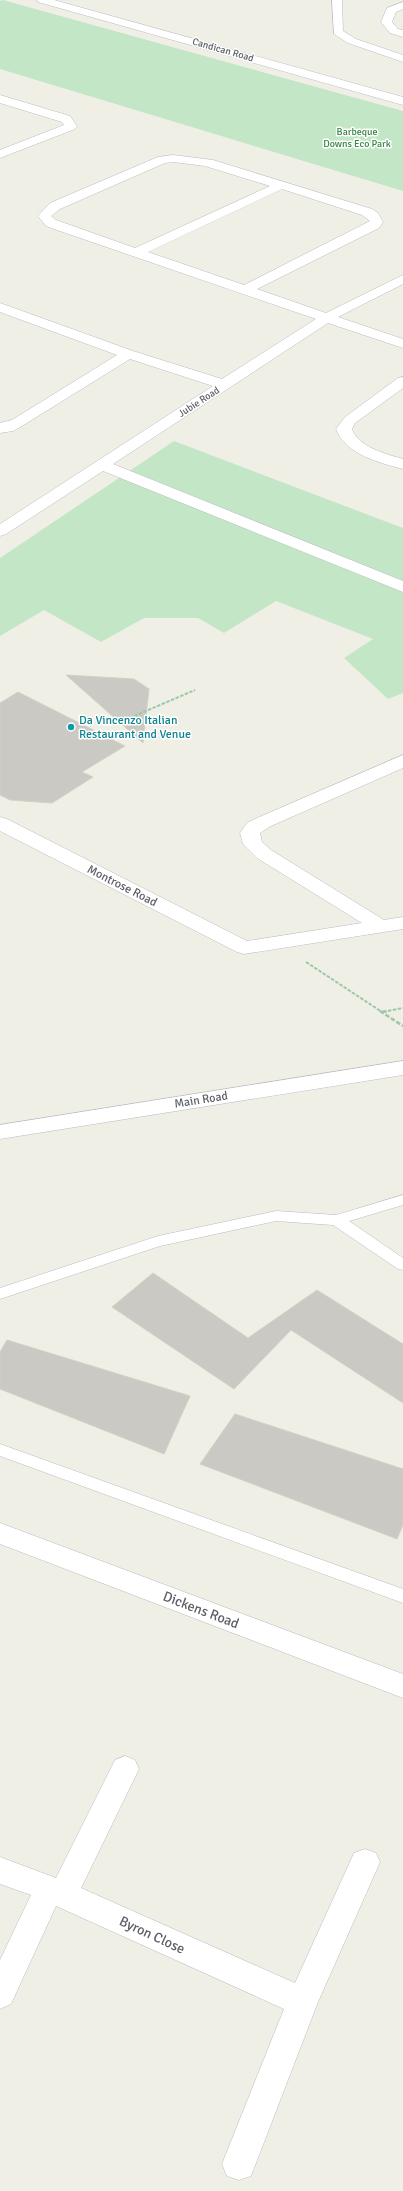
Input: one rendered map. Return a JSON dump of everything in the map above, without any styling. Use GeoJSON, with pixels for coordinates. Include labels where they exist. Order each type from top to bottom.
{"type":"FeatureCollection","features":[{"type":"Feature","properties":{"kind":"street","name":"Candican Road"},"geometry":{"type":"LineString","coordinates":[[42,0],[403,101]]}},
{"type":"Feature","properties":{"kind":"street"},"geometry":{"type":"LineString","coordinates":[[338,0],[336,26],[338,32],[364,46],[403,59]]}},
{"type":"Feature","properties":{"kind":"street"},"geometry":{"type":"LineString","coordinates":[[402,34],[394,31],[386,22],[390,10],[403,5]]}},
{"type":"Feature","properties":{"kind":"street"},"geometry":{"type":"LineString","coordinates":[[364,46],[402,34]]}},
{"type":"Feature","properties":{"kind":"street"},"geometry":{"type":"LineString","coordinates":[[386,96],[403,88]]}},
{"type":"Feature","properties":{"kind":"street"},"geometry":{"type":"LineString","coordinates":[[0,99],[66,119],[71,126],[0,154]]}},
{"type":"Feature","properties":{"kind":"street"},"geometry":{"type":"LineString","coordinates":[[247,289],[377,222],[374,216],[367,212],[281,185],[195,160],[168,158],[55,206],[44,216],[51,223],[59,226],[247,289],[403,344]]}},
{"type":"Feature","properties":{"kind":"street"},"geometry":{"type":"LineString","coordinates":[[137,252],[281,185]]}},
{"type":"Feature","properties":{"kind":"street","name":"Jubie Road"},"geometry":{"type":"LineString","coordinates":[[0,531],[328,317],[403,279]]}},
{"type":"Feature","properties":{"kind":"street"},"geometry":{"type":"LineString","coordinates":[[0,306],[128,354],[225,385]]}},
{"type":"Feature","properties":{"kind":"street"},"geometry":{"type":"LineString","coordinates":[[0,428],[8,428],[17,423],[128,354]]}},
{"type":"Feature","properties":{"kind":"street"},"geometry":{"type":"LineString","coordinates":[[403,381],[350,420],[344,429],[347,438],[354,444],[403,464]]}},
{"type":"Feature","properties":{"kind":"street"},"geometry":{"type":"LineString","coordinates":[[102,465],[402,587]]}},
{"type":"Feature","properties":{"kind":"street"},"geometry":{"type":"LineString","coordinates":[[380,926],[264,854],[253,844],[250,833],[254,827],[264,822],[403,761]]}},
{"type":"Feature","properties":{"kind":"street","name":"Montrose Road"},"geometry":{"type":"LineString","coordinates":[[5,831],[244,948],[279,944]]}},
{"type":"Feature","properties":{"kind":"street"},"geometry":{"type":"LineString","coordinates":[[279,944],[403,923]]}},
{"type":"Feature","properties":{"kind":"street","name":"Main Road"},"geometry":{"type":"LineString","coordinates":[[0,1132],[403,1068]]}},
{"type":"Feature","properties":{"kind":"street","name":"Dickens Road"},"geometry":{"type":"LineString","coordinates":[[0,1532],[102,1573],[403,1686]]}},
{"type":"Feature","properties":{"kind":"street"},"geometry":{"type":"LineString","coordinates":[[0,1994],[125,1769]]}},
{"type":"Feature","properties":{"kind":"street"},"geometry":{"type":"LineString","coordinates":[[239,2164],[302,2002],[365,1862]]}},
{"type":"Feature","properties":{"kind":"street","name":"Byron Close"},"geometry":{"type":"LineString","coordinates":[[0,1870],[56,1892],[302,2002]]}},
{"type":"Feature","properties":{"kind":"lane"},"geometry":{"type":"LineString","coordinates":[[0,1294],[158,1241],[276,1216],[336,1220],[403,1200]]}},
{"type":"Feature","properties":{"kind":"lane"},"geometry":{"type":"LineString","coordinates":[[336,1220],[403,1265]]}},
{"type":"Feature","properties":{"kind":"lane"},"geometry":{"type":"LineString","coordinates":[[0,1450],[199,1520],[403,1596]]}},
{"type":"Feature","properties":{"kind":"path"},"geometry":{"type":"LineString","coordinates":[[125,720],[195,690]]}},
{"type":"Feature","properties":{"kind":"path"},"geometry":{"type":"LineString","coordinates":[[279,944],[403,1026]]}},
{"type":"Feature","properties":{"kind":"path"},"geometry":{"type":"LineString","coordinates":[[381,1012],[403,1008]]}},
{"type":"Feature","properties":{"kind":"green space","name":"Barbeque Downs Eco Park"},"geometry":{"type":"Polygon","coordinates":[[[3,0],[403,111],[403,191],[0,69],[0,1],[3,0]]]}},
{"type":"Feature","properties":{"kind":"green space"},"geometry":{"type":"Polygon","coordinates":[[[174,441],[403,528],[403,693],[388,699],[344,658],[373,639],[276,601],[224,633],[198,618],[144,618],[101,642],[44,610],[0,636],[0,558],[174,441]]]}},
{"type":"Feature","properties":{"kind":"building"},"geometry":{"type":"Polygon","coordinates":[[[66,675],[134,679],[149,689],[143,743],[66,675]]]}},
{"type":"Feature","properties":{"kind":"building","name":"Da Vincenzo Italian Restaurant and Venue"},"geometry":{"type":"Polygon","coordinates":[[[18,692],[125,746],[82,772],[93,777],[52,803],[10,800],[0,795],[0,703],[18,692]]]}},
{"type":"Feature","properties":{"kind":"building"},"geometry":{"type":"Polygon","coordinates":[[[153,1273],[248,1338],[317,1290],[403,1344],[403,1403],[291,1330],[234,1389],[112,1307],[153,1273]]]}},
{"type":"Feature","properties":{"kind":"building"},"geometry":{"type":"Polygon","coordinates":[[[7,1340],[190,1396],[164,1454],[0,1389],[0,1352],[7,1340]]]}},
{"type":"Feature","properties":{"kind":"building"},"geometry":{"type":"Polygon","coordinates":[[[235,1414],[403,1469],[403,1525],[397,1539],[200,1464],[235,1414]]]}},
{"type":"Feature","properties":{"kind":"place","name":"Da Vincenzo Italian Restaurant and Venue"},"geometry":{"type":"Point","coordinates":[71,727]}}]}
